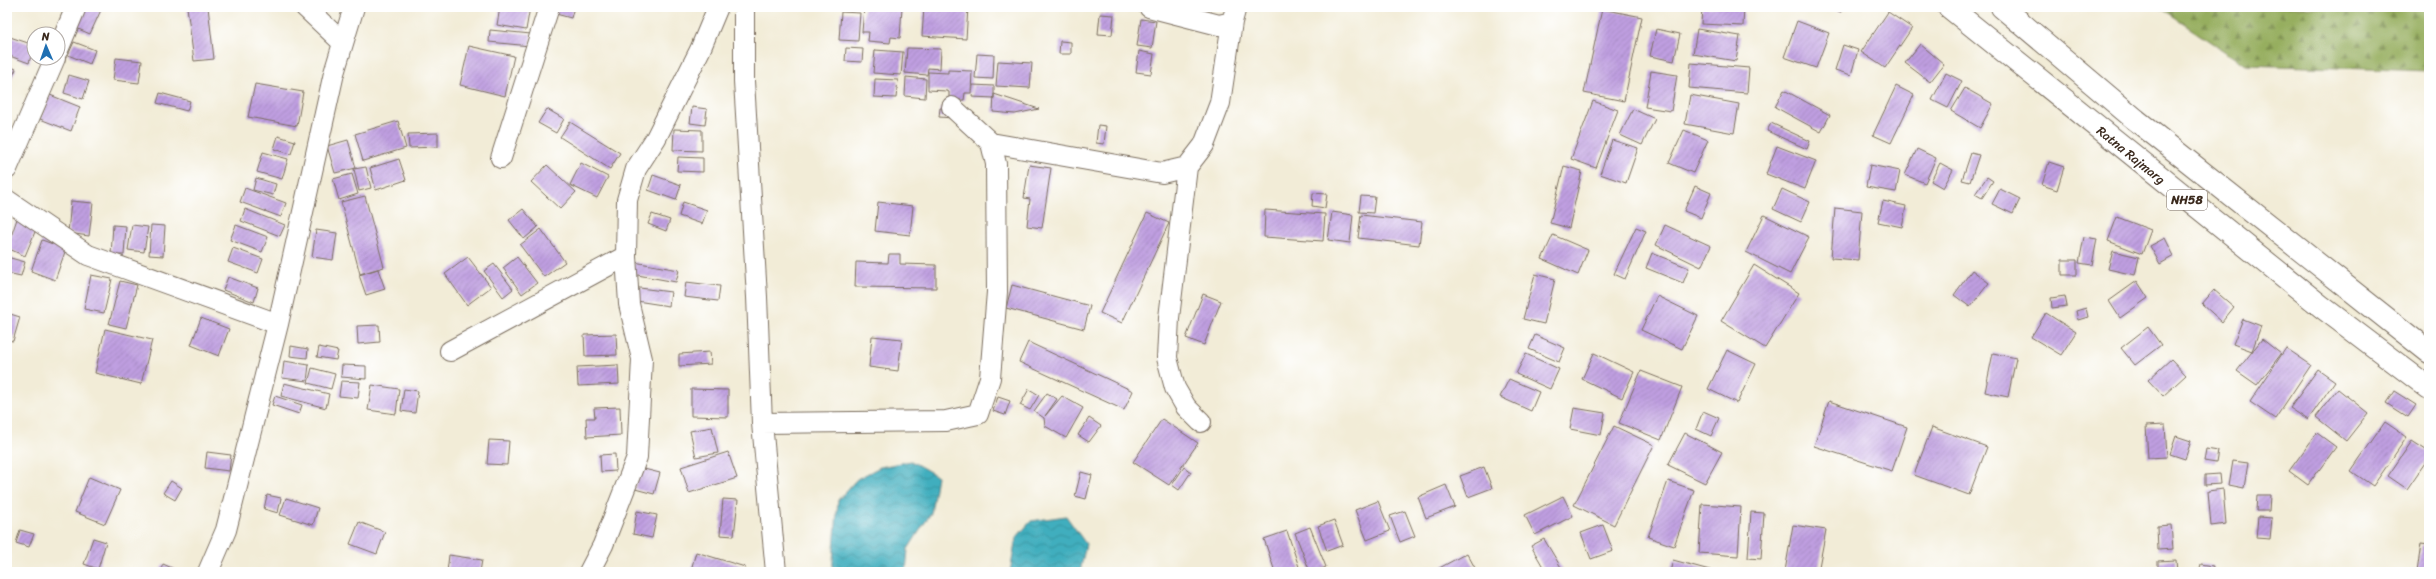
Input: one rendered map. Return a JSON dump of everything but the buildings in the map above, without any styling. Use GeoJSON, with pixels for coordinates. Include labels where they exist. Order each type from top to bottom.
{"type":"FeatureCollection","features":[{"type":"Feature","properties":{"kind":"main road","name":"Ratna Rajmarg"},"geometry":{"type":"LineString","coordinates":[[1949,7],[2298,288],[2429,388]]}},
{"type":"Feature","properties":{"kind":"main road","name":"NH58"},"geometry":{"type":"LineString","coordinates":[[2002,7],[2136,120],[2429,352]]}},
{"type":"Feature","properties":{"kind":"street"},"geometry":{"type":"LineString","coordinates":[[66,31],[76,7]]}},
{"type":"Feature","properties":{"kind":"street"},"geometry":{"type":"LineString","coordinates":[[305,7],[343,43]]}},
{"type":"Feature","properties":{"kind":"street"},"geometry":{"type":"LineString","coordinates":[[208,572],[226,530],[278,324],[334,73],[354,7]]}},
{"type":"Feature","properties":{"kind":"street"},"geometry":{"type":"LineString","coordinates":[[501,158],[549,7]]}},
{"type":"Feature","properties":{"kind":"street"},"geometry":{"type":"LineString","coordinates":[[589,572],[603,545],[638,457],[642,359],[629,304],[626,256],[627,200],[636,170],[656,138],[700,50],[718,7]]}},
{"type":"Feature","properties":{"kind":"street"},"geometry":{"type":"LineString","coordinates":[[744,7],[744,81],[757,297],[762,423],[776,572]]}},
{"type":"Feature","properties":{"kind":"street"},"geometry":{"type":"LineString","coordinates":[[1149,7],[1219,25],[1234,14]]}},
{"type":"Feature","properties":{"kind":"street"},"geometry":{"type":"LineString","coordinates":[[1201,422],[1186,407],[1175,388],[1167,358],[1173,275],[1187,167],[1204,145],[1220,103],[1234,14]]}},
{"type":"Feature","properties":{"kind":"street"},"geometry":{"type":"LineString","coordinates":[[7,169],[51,66]]}},
{"type":"Feature","properties":{"kind":"street"},"geometry":{"type":"LineString","coordinates":[[952,107],[991,143],[1162,172],[1187,167]]}},
{"type":"Feature","properties":{"kind":"street"},"geometry":{"type":"LineString","coordinates":[[762,423],[946,421],[978,414],[990,378],[997,292],[996,164],[991,143]]}},
{"type":"Feature","properties":{"kind":"street"},"geometry":{"type":"LineString","coordinates":[[7,200],[88,255],[278,324]]}},
{"type":"Feature","properties":{"kind":"street"},"geometry":{"type":"LineString","coordinates":[[450,351],[626,256]]}},
{"type":"Feature","properties":{"kind":"green space"},"geometry":{"type":"Polygon","coordinates":[[[2158,7],[2429,7],[2429,71],[2245,65],[2158,7]]]}},
{"type":"Feature","properties":{"kind":"water"},"geometry":{"type":"Polygon","coordinates":[[[911,461],[937,476],[931,513],[908,549],[906,572],[832,572],[838,500],[857,479],[880,467],[911,461]]]}},
{"type":"Feature","properties":{"kind":"water"},"geometry":{"type":"Polygon","coordinates":[[[1066,516],[1086,544],[1080,572],[1010,572],[1016,538],[1031,521],[1066,516]]]}}]}
